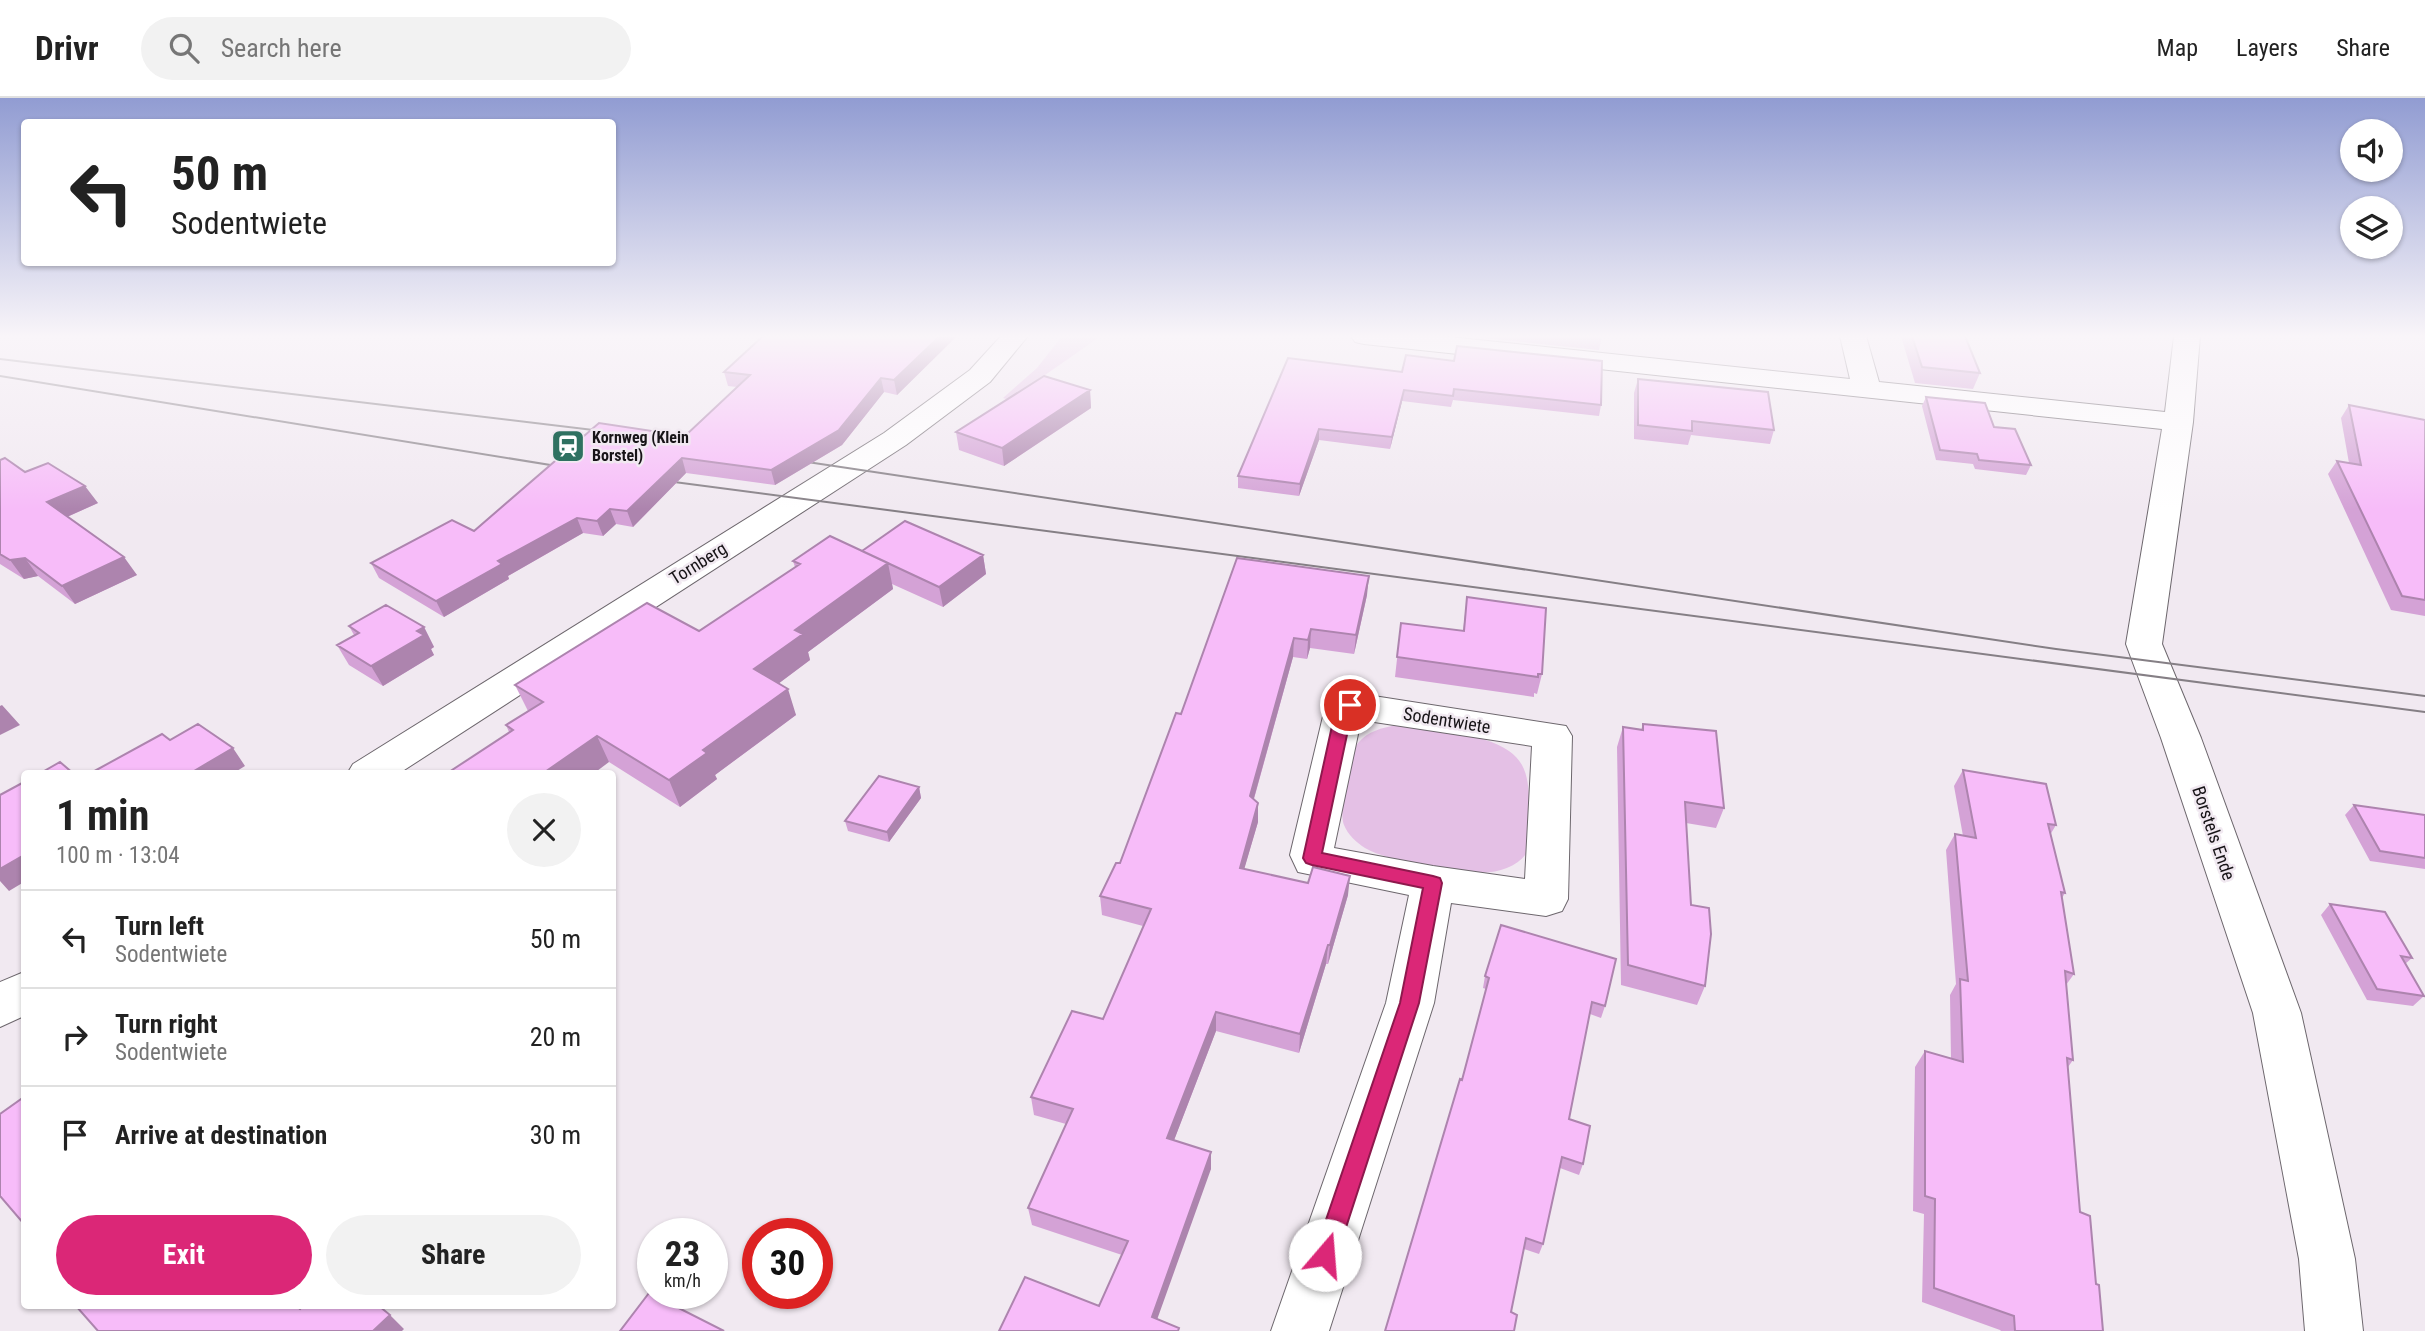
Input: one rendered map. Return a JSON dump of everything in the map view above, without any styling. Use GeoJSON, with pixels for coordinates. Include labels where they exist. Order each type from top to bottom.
{"type":"FeatureCollection","features":[{"type":"Feature","properties":{"kind":"street","name":"Tornberg"},"geometry":{"type":"LineString","coordinates":[[373,770],[895,439],[956,394]]}},
{"type":"Feature","properties":{"kind":"street"},"geometry":{"type":"LineString","coordinates":[[1892,394],[2178,422]]}},
{"type":"Feature","properties":{"kind":"street","name":"Borstels Ende"},"geometry":{"type":"LineString","coordinates":[[2181,394],[2144,645],[2181,738],[2277,1013],[2327,1259],[2334,1331]]}},
{"type":"Feature","properties":{"kind":"street","name":"Sodentwiete"},"geometry":{"type":"LineString","coordinates":[[1348,705],[1546,735],[1553,739],[1546,899],[1433,883],[1312,858],[1341,722],[1348,705]]}},
{"type":"Feature","properties":{"kind":"street"},"geometry":{"type":"LineString","coordinates":[[1300,1331],[1410,1003],[1433,883]]}},
{"type":"Feature","properties":{"kind":"street"},"geometry":{"type":"LineString","coordinates":[[0,1007],[21,994]]}},
{"type":"Feature","properties":{"kind":"shaded area"},"geometry":{"type":"Polygon","coordinates":[[[1008,394],[1018,394],[1009,400],[1003,398],[1008,394]]]}},
{"type":"Feature","properties":{"kind":"shaded area"},"geometry":{"type":"Polygon","coordinates":[[[1396,725],[1470,735],[1498,745],[1516,757],[1526,776],[1532,831],[1531,844],[1522,859],[1508,868],[1482,873],[1389,857],[1365,848],[1353,838],[1344,825],[1342,808],[1351,759],[1362,739],[1380,729],[1396,725]]]}},
{"type":"Feature","properties":{"kind":"building"},"geometry":{"type":"Polygon","coordinates":[[[730,394],[868,394],[839,430],[771,470],[682,458],[627,511],[610,509],[597,521],[577,518],[498,561],[502,564],[436,601],[371,563],[452,520],[474,531],[599,423],[685,436],[730,394]]]}},
{"type":"Feature","properties":{"kind":"building"},"geometry":{"type":"Polygon","coordinates":[[[1016,394],[1085,394],[1002,448],[956,432],[1016,394]]]}},
{"type":"Feature","properties":{"kind":"building"},"geometry":{"type":"Polygon","coordinates":[[[1273,394],[1403,394],[1392,437],[1319,429],[1300,484],[1238,476],[1273,394]]]}},
{"type":"Feature","properties":{"kind":"building"},"geometry":{"type":"Polygon","coordinates":[[[1496,394],[1601,394],[1601,405],[1496,394]]]}},
{"type":"Feature","properties":{"kind":"building"},"geometry":{"type":"Polygon","coordinates":[[[1638,394],[1768,394],[1774,430],[1692,421],[1692,431],[1638,425],[1638,394]]]}},
{"type":"Feature","properties":{"kind":"building"},"geometry":{"type":"Polygon","coordinates":[[[1926,397],[1985,403],[1994,427],[2015,429],[2031,465],[1979,460],[1977,454],[1940,450],[1926,397]]]}},
{"type":"Feature","properties":{"kind":"building"},"geometry":{"type":"Polygon","coordinates":[[[2349,405],[2425,420],[2425,600],[2402,596],[2337,461],[2361,465],[2349,405]]]}},
{"type":"Feature","properties":{"kind":"building"},"geometry":{"type":"Polygon","coordinates":[[[5,458],[25,472],[48,463],[85,486],[47,502],[124,557],[62,586],[25,558],[10,560],[0,554],[0,460],[5,458]]]}},
{"type":"Feature","properties":{"kind":"building"},"geometry":{"type":"Polygon","coordinates":[[[905,521],[983,555],[939,587],[862,551],[905,521]]]}},
{"type":"Feature","properties":{"kind":"building"},"geometry":{"type":"Polygon","coordinates":[[[830,536],[888,563],[795,630],[803,634],[754,669],[788,689],[703,750],[707,753],[669,780],[597,736],[548,770],[452,770],[513,730],[506,725],[543,702],[515,685],[647,603],[699,631],[800,564],[793,561],[830,536]]]}},
{"type":"Feature","properties":{"kind":"building"},"geometry":{"type":"Polygon","coordinates":[[[1237,558],[1369,576],[1356,635],[1311,629],[1308,640],[1294,638],[1250,796],[1258,803],[1240,868],[1308,883],[1313,867],[1350,876],[1330,945],[1300,1034],[1216,1012],[1167,1138],[1211,1152],[1152,1317],[1179,1328],[1178,1331],[999,1331],[1025,1277],[1099,1306],[1128,1241],[1028,1208],[1073,1109],[1031,1097],[1072,1011],[1103,1019],[1151,909],[1100,896],[1116,863],[1120,863],[1176,713],[1181,714],[1237,558]]]}},
{"type":"Feature","properties":{"kind":"building"},"geometry":{"type":"Polygon","coordinates":[[[1467,597],[1546,608],[1542,674],[1538,674],[1538,677],[1397,657],[1401,623],[1464,631],[1467,597]]]}},
{"type":"Feature","properties":{"kind":"building"},"geometry":{"type":"Polygon","coordinates":[[[386,605],[424,627],[417,631],[424,635],[371,666],[337,645],[359,633],[349,626],[386,605]]]}},
{"type":"Feature","properties":{"kind":"building"},"geometry":{"type":"Polygon","coordinates":[[[198,724],[233,748],[196,770],[96,770],[162,734],[170,740],[198,724]]]}},
{"type":"Feature","properties":{"kind":"building"},"geometry":{"type":"Polygon","coordinates":[[[1643,724],[1716,731],[1724,808],[1685,802],[1691,905],[1709,908],[1711,934],[1705,986],[1628,965],[1623,727],[1643,730],[1643,724]]]}},
{"type":"Feature","properties":{"kind":"building"},"geometry":{"type":"Polygon","coordinates":[[[60,762],[69,770],[46,770],[60,762]]]}},
{"type":"Feature","properties":{"kind":"building"},"geometry":{"type":"Polygon","coordinates":[[[1963,770],[2046,784],[2056,825],[2048,824],[2065,893],[2061,892],[2074,974],[2065,971],[2073,1060],[2067,1058],[2080,1212],[2090,1216],[2103,1331],[2015,1331],[2014,1316],[1934,1288],[1935,1199],[1925,1196],[1925,1051],[1963,1062],[1960,979],[1968,981],[1955,834],[1976,838],[1963,770]]]}},
{"type":"Feature","properties":{"kind":"building"},"geometry":{"type":"Polygon","coordinates":[[[879,776],[919,787],[887,832],[845,821],[879,776]]]}},
{"type":"Feature","properties":{"kind":"building"},"geometry":{"type":"Polygon","coordinates":[[[21,784],[21,857],[0,869],[0,795],[21,784]]]}},
{"type":"Feature","properties":{"kind":"building"},"geometry":{"type":"Polygon","coordinates":[[[2354,805],[2425,815],[2425,858],[2380,851],[2354,805]]]}},
{"type":"Feature","properties":{"kind":"building"},"geometry":{"type":"Polygon","coordinates":[[[2330,904],[2385,912],[2412,958],[2401,956],[2424,996],[2377,989],[2330,904]]]}},
{"type":"Feature","properties":{"kind":"building"},"geometry":{"type":"Polygon","coordinates":[[[1501,925],[1616,959],[1605,1006],[1592,1002],[1569,1119],[1590,1126],[1583,1164],[1562,1157],[1543,1244],[1526,1238],[1511,1312],[1517,1315],[1514,1331],[1385,1331],[1460,1079],[1462,1080],[1489,978],[1485,976],[1501,925]]]}},
{"type":"Feature","properties":{"kind":"building"},"geometry":{"type":"Polygon","coordinates":[[[21,1099],[21,1220],[0,1196],[0,1114],[21,1099]]]}},
{"type":"Feature","properties":{"kind":"building"},"geometry":{"type":"Polygon","coordinates":[[[79,1309],[383,1309],[390,1315],[373,1331],[98,1331],[79,1309]]]}},
{"type":"Feature","properties":{"kind":"building"},"geometry":{"type":"Polygon","coordinates":[[[637,1309],[681,1309],[724,1331],[620,1331],[637,1309]]]}},
{"type":"Feature","properties":{"kind":"tram line"},"geometry":{"type":"LineString","coordinates":[[108,394],[569,468]]}},
{"type":"Feature","properties":{"kind":"tram line"},"geometry":{"type":"LineString","coordinates":[[289,394],[610,432]]}},
{"type":"Feature","properties":{"kind":"tram line"},"geometry":{"type":"LineString","coordinates":[[794,460],[2056,649],[2425,696]]}},
{"type":"Feature","properties":{"kind":"tram line"},"geometry":{"type":"LineString","coordinates":[[659,480],[2425,712]]}},
{"type":"Feature","properties":{"kind":"place","name":"Kornweg (Klein Borstel)"},"geometry":{"type":"Point","coordinates":[568,446]}},
{"type":"Feature","properties":{"kind":"route"},"geometry":{"type":"LineString","coordinates":[[1325,1255],[1410,1003],[1433,883],[1315,861],[1312,858],[1344,708],[1350,705]]}}]}
